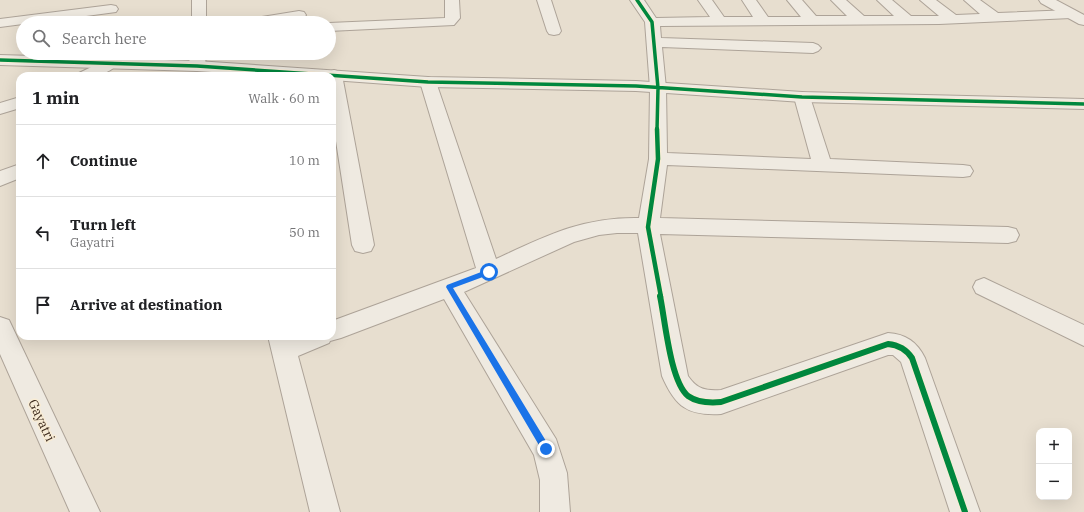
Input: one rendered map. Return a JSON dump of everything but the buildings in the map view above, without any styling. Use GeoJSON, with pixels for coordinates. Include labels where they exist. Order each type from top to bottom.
{"type":"FeatureCollection","features":[{"type":"Feature","properties":{"kind":"street"},"geometry":{"type":"LineString","coordinates":[[198,16],[199,0]]}},
{"type":"Feature","properties":{"kind":"street"},"geometry":{"type":"LineString","coordinates":[[299,16],[302,0]]}},
{"type":"Feature","properties":{"kind":"street"},"geometry":{"type":"LineString","coordinates":[[336,27],[449,22],[453,18],[452,0]]}},
{"type":"Feature","properties":{"kind":"street"},"geometry":{"type":"LineString","coordinates":[[544,0],[554,31]]}},
{"type":"Feature","properties":{"kind":"street"},"geometry":{"type":"LineString","coordinates":[[637,0],[652,22],[658,88],[658,159],[648,227],[675,376],[679,386],[693,399],[707,403],[721,402],[888,344],[904,348],[912,358],[966,512]]}},
{"type":"Feature","properties":{"kind":"street"},"geometry":{"type":"LineString","coordinates":[[705,0],[720,22]]}},
{"type":"Feature","properties":{"kind":"street"},"geometry":{"type":"LineString","coordinates":[[749,0],[764,22]]}},
{"type":"Feature","properties":{"kind":"street"},"geometry":{"type":"LineString","coordinates":[[794,0],[812,22]]}},
{"type":"Feature","properties":{"kind":"street"},"geometry":{"type":"LineString","coordinates":[[838,0],[861,21]]}},
{"type":"Feature","properties":{"kind":"street"},"geometry":{"type":"LineString","coordinates":[[884,0],[907,20]]}},
{"type":"Feature","properties":{"kind":"street"},"geometry":{"type":"LineString","coordinates":[[927,0],[952,19]]}},
{"type":"Feature","properties":{"kind":"street"},"geometry":{"type":"LineString","coordinates":[[971,0],[995,18]]}},
{"type":"Feature","properties":{"kind":"street"},"geometry":{"type":"LineString","coordinates":[[1046,0],[1078,10]]}},
{"type":"Feature","properties":{"kind":"street"},"geometry":{"type":"LineString","coordinates":[[56,16],[111,9]]}},
{"type":"Feature","properties":{"kind":"street"},"geometry":{"type":"LineString","coordinates":[[652,22],[812,22],[995,18],[1078,10]]}},
{"type":"Feature","properties":{"kind":"street"},"geometry":{"type":"LineString","coordinates":[[0,23],[16,21]]}},
{"type":"Feature","properties":{"kind":"street"},"geometry":{"type":"LineString","coordinates":[[654,42],[813,48]]}},
{"type":"Feature","properties":{"kind":"street"},"geometry":{"type":"LineString","coordinates":[[0,60],[110,63],[198,60],[225,72]]}},
{"type":"Feature","properties":{"kind":"street"},"geometry":{"type":"LineString","coordinates":[[93,72],[110,63]]}},
{"type":"Feature","properties":{"kind":"street"},"geometry":{"type":"LineString","coordinates":[[336,75],[428,82],[538,83],[658,88],[802,97],[1084,104]]}},
{"type":"Feature","properties":{"kind":"street"},"geometry":{"type":"LineString","coordinates":[[428,82],[489,272]]}},
{"type":"Feature","properties":{"kind":"street"},"geometry":{"type":"LineString","coordinates":[[336,87],[363,245]]}},
{"type":"Feature","properties":{"kind":"street"},"geometry":{"type":"LineString","coordinates":[[802,97],[823,166]]}},
{"type":"Feature","properties":{"kind":"street"},"geometry":{"type":"LineString","coordinates":[[0,109],[16,103]]}},
{"type":"Feature","properties":{"kind":"street"},"geometry":{"type":"LineString","coordinates":[[658,159],[963,171]]}},
{"type":"Feature","properties":{"kind":"street"},"geometry":{"type":"LineString","coordinates":[[0,179],[16,172]]}},
{"type":"Feature","properties":{"kind":"street"},"geometry":{"type":"LineString","coordinates":[[336,329],[489,272],[558,238],[584,230],[617,225],[648,227],[1008,235]]}},
{"type":"Feature","properties":{"kind":"street"},"geometry":{"type":"LineString","coordinates":[[449,287],[546,449],[554,472],[556,491],[555,512]]}},
{"type":"Feature","properties":{"kind":"street"},"geometry":{"type":"LineString","coordinates":[[984,287],[1084,336]]}},
{"type":"Feature","properties":{"kind":"street","name":"Gayatri"},"geometry":{"type":"LineString","coordinates":[[0,327],[85,512]]}},
{"type":"Feature","properties":{"kind":"street"},"geometry":{"type":"LineString","coordinates":[[298,340],[282,343],[325,512]]}},
{"type":"Feature","properties":{"kind":"cycle path"},"geometry":{"type":"LineString","coordinates":[[637,0],[652,22],[658,88],[658,159],[648,227],[675,376],[679,384],[687,395],[698,401],[721,402],[888,344],[899,346],[905,349],[912,358],[965,512]]}},
{"type":"Feature","properties":{"kind":"cycle path"},"geometry":{"type":"LineString","coordinates":[[0,60],[197,66],[284,72]]}},
{"type":"Feature","properties":{"kind":"cycle path"},"geometry":{"type":"LineString","coordinates":[[336,76],[428,82],[636,86],[802,97],[1084,104]]}},
{"type":"Feature","properties":{"kind":"route"},"geometry":{"type":"LineString","coordinates":[[489,272],[449,287],[546,449]]}}]}
